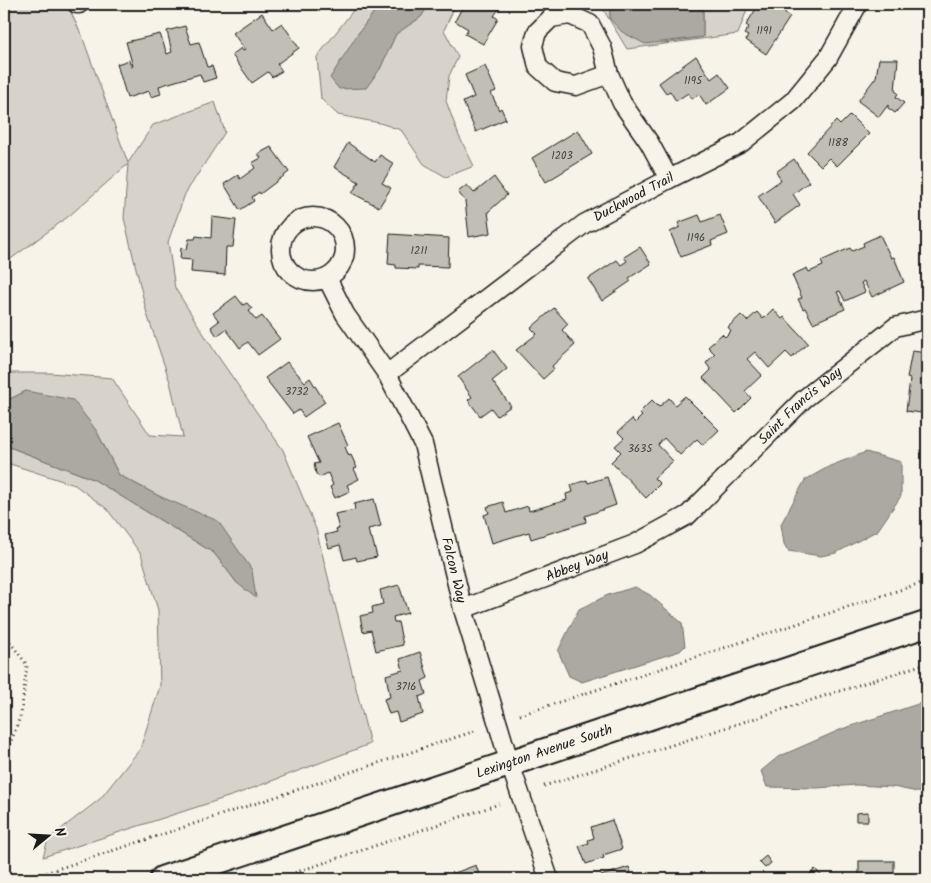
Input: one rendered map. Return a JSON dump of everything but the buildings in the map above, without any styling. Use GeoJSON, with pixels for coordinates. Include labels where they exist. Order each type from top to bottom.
{"type":"FeatureCollection","features":[{"type":"Feature","properties":{"kind":"street","name":"Duckwood Trail"},"geometry":{"type":"LineString","coordinates":[[387,374],[584,224],[741,143],[793,101],[828,58],[858,4]]}},
{"type":"Feature","properties":{"kind":"street"},"geometry":{"type":"LineString","coordinates":[[609,74],[576,86],[555,82],[538,67],[533,46],[537,32],[551,18],[570,15],[590,24],[602,48],[609,74],[622,104],[649,142],[670,178]]}},
{"type":"Feature","properties":{"kind":"street","name":"Falcon Way"},"geometry":{"type":"LineString","coordinates":[[327,278],[345,314],[387,374],[423,444],[463,609],[510,764],[549,879]]}},
{"type":"Feature","properties":{"kind":"street","name":"Saint Francis Way"},"geometry":{"type":"LineString","coordinates":[[688,515],[804,398],[895,327],[927,319]]}},
{"type":"Feature","properties":{"kind":"street","name":"Abbey Way"},"geometry":{"type":"LineString","coordinates":[[463,609],[634,544],[688,515]]}},
{"type":"Feature","properties":{"kind":"street","name":"Lexington Avenue South"},"geometry":{"type":"LineString","coordinates":[[163,879],[927,624]]}},
{"type":"Feature","properties":{"kind":"path"},"geometry":{"type":"LineString","coordinates":[[520,715],[927,581]]}},
{"type":"Feature","properties":{"kind":"path"},"geometry":{"type":"LineString","coordinates":[[4,634],[26,665],[21,714],[4,760]]}},
{"type":"Feature","properties":{"kind":"path"},"geometry":{"type":"LineString","coordinates":[[544,786],[927,663]]}},
{"type":"Feature","properties":{"kind":"path"},"geometry":{"type":"LineString","coordinates":[[27,879],[475,731]]}},
{"type":"Feature","properties":{"kind":"path"},"geometry":{"type":"LineString","coordinates":[[276,879],[499,804]]}},
{"type":"Feature","properties":{"kind":"shaded area"},"geometry":{"type":"Polygon","coordinates":[[[4,4],[67,4],[82,36],[128,163],[153,125],[215,102],[225,132],[185,194],[168,242],[175,288],[217,355],[283,450],[316,529],[370,744],[237,794],[43,857],[48,839],[100,799],[140,749],[160,686],[158,610],[141,554],[107,509],[75,485],[4,462],[4,445],[93,479],[214,553],[237,583],[252,570],[159,496],[119,475],[96,430],[26,391],[4,402],[4,373],[50,373],[112,378],[150,435],[183,437],[170,382],[147,314],[124,218],[128,164],[69,216],[4,264],[4,4]]]}},
{"type":"Feature","properties":{"kind":"shaded area"},"geometry":{"type":"Polygon","coordinates":[[[358,4],[380,4],[357,35],[380,69],[396,34],[421,17],[429,4],[456,4],[444,30],[458,57],[449,76],[446,101],[459,136],[474,166],[446,177],[424,164],[401,130],[380,123],[338,115],[321,99],[317,57],[358,4]]]}},
{"type":"Feature","properties":{"kind":"shaded area"},"geometry":{"type":"Polygon","coordinates":[[[380,4],[429,4],[421,17],[396,34],[380,69],[366,88],[339,89],[330,78],[357,35],[380,4]]]}},
{"type":"Feature","properties":{"kind":"shaded area"},"geometry":{"type":"Polygon","coordinates":[[[600,4],[610,4],[610,19],[663,43],[703,37],[703,4],[749,4],[738,34],[627,49],[600,4]]]}},
{"type":"Feature","properties":{"kind":"shaded area"},"geometry":{"type":"Polygon","coordinates":[[[610,4],[703,4],[703,37],[645,44],[622,32],[610,19],[610,4]]]}},
{"type":"Feature","properties":{"kind":"shaded area"},"geometry":{"type":"Polygon","coordinates":[[[26,391],[73,400],[96,430],[119,475],[159,496],[218,521],[252,570],[256,598],[237,583],[214,553],[93,479],[4,445],[4,402],[26,391]]]}},
{"type":"Feature","properties":{"kind":"shaded area"},"geometry":{"type":"Polygon","coordinates":[[[866,452],[901,462],[901,496],[878,530],[836,553],[821,556],[788,551],[784,544],[781,524],[805,480],[830,466],[866,452]]]}},
{"type":"Feature","properties":{"kind":"shaded area"},"geometry":{"type":"Polygon","coordinates":[[[635,587],[650,595],[682,623],[685,646],[680,651],[582,682],[569,676],[558,651],[579,609],[608,595],[635,587]]]}},
{"type":"Feature","properties":{"kind":"shaded area"},"geometry":{"type":"Polygon","coordinates":[[[927,701],[927,794],[893,787],[856,785],[817,788],[767,787],[761,771],[778,757],[842,729],[927,701]]]}}]}
